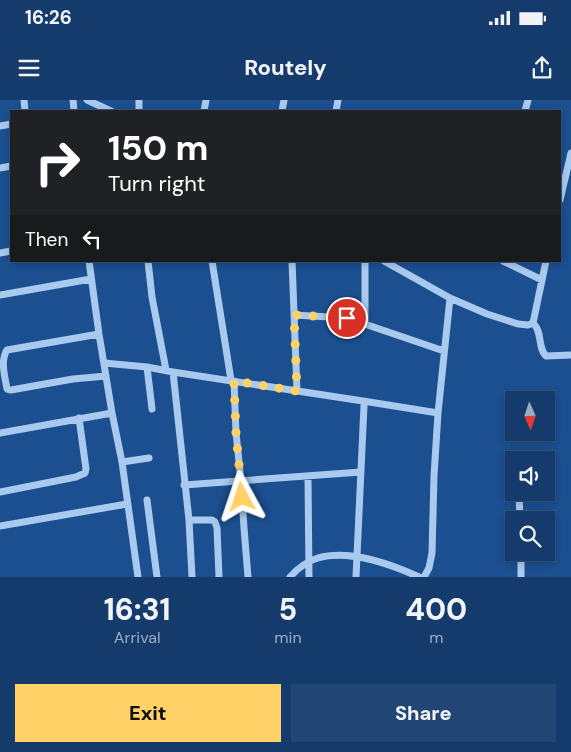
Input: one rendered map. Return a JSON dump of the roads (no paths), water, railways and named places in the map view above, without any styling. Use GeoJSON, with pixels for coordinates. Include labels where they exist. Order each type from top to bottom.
{"type":"FeatureCollection","features":[{"type":"Feature","properties":{"kind":"street"},"geometry":{"type":"LineString","coordinates":[[87,100],[109,110]]}},
{"type":"Feature","properties":{"kind":"street"},"geometry":{"type":"LineString","coordinates":[[561,196],[571,153]]}},
{"type":"Feature","properties":{"kind":"street"},"geometry":{"type":"LineString","coordinates":[[89,262],[99,334],[122,462],[138,577]]}},
{"type":"Feature","properties":{"kind":"street"},"geometry":{"type":"LineString","coordinates":[[148,262],[155,315],[169,371],[189,520],[192,577]]}},
{"type":"Feature","properties":{"kind":"street"},"geometry":{"type":"LineString","coordinates":[[212,262],[232,380],[242,481],[248,577]]}},
{"type":"Feature","properties":{"kind":"street"},"geometry":{"type":"LineString","coordinates":[[292,262],[297,391]]}},
{"type":"Feature","properties":{"kind":"street"},"geometry":{"type":"LineString","coordinates":[[365,262],[365,324]]}},
{"type":"Feature","properties":{"kind":"street"},"geometry":{"type":"LineString","coordinates":[[386,262],[450,298],[487,314],[514,324],[525,326],[533,323]]}},
{"type":"Feature","properties":{"kind":"street"},"geometry":{"type":"LineString","coordinates":[[505,262],[542,280]]}},
{"type":"Feature","properties":{"kind":"street"},"geometry":{"type":"LineString","coordinates":[[546,262],[533,323],[539,332],[542,351],[546,356],[571,355]]}},
{"type":"Feature","properties":{"kind":"street"},"geometry":{"type":"LineString","coordinates":[[0,295],[91,279]]}},
{"type":"Feature","properties":{"kind":"street"},"geometry":{"type":"LineString","coordinates":[[424,577],[429,568],[432,553],[438,413],[450,298]]}},
{"type":"Feature","properties":{"kind":"street"},"geometry":{"type":"LineString","coordinates":[[294,315],[341,317],[444,351]]}},
{"type":"Feature","properties":{"kind":"street"},"geometry":{"type":"LineString","coordinates":[[99,334],[7,350],[4,353],[4,389],[17,390],[73,379],[106,376]]}},
{"type":"Feature","properties":{"kind":"street"},"geometry":{"type":"LineString","coordinates":[[104,363],[147,366],[438,413]]}},
{"type":"Feature","properties":{"kind":"street"},"geometry":{"type":"LineString","coordinates":[[147,366],[152,409]]}},
{"type":"Feature","properties":{"kind":"street"},"geometry":{"type":"LineString","coordinates":[[356,577],[363,401]]}},
{"type":"Feature","properties":{"kind":"street"},"geometry":{"type":"LineString","coordinates":[[0,432],[112,413]]}},
{"type":"Feature","properties":{"kind":"street"},"geometry":{"type":"LineString","coordinates":[[0,492],[76,477],[85,473],[86,468],[79,418]]}},
{"type":"Feature","properties":{"kind":"street"},"geometry":{"type":"LineString","coordinates":[[122,462],[149,458]]}},
{"type":"Feature","properties":{"kind":"street"},"geometry":{"type":"LineString","coordinates":[[184,485],[361,472]]}},
{"type":"Feature","properties":{"kind":"street"},"geometry":{"type":"LineString","coordinates":[[308,477],[309,577]]}},
{"type":"Feature","properties":{"kind":"street"},"geometry":{"type":"LineString","coordinates":[[147,500],[157,577]]}},
{"type":"Feature","properties":{"kind":"street"},"geometry":{"type":"LineString","coordinates":[[0,526],[127,504]]}},
{"type":"Feature","properties":{"kind":"street"},"geometry":{"type":"LineString","coordinates":[[189,520],[212,520],[214,522],[217,528],[219,577]]}},
{"type":"Feature","properties":{"kind":"street"},"geometry":{"type":"LineString","coordinates":[[290,577],[316,558],[340,556],[358,557],[384,563],[419,577]]}},
{"type":"Feature","properties":{"kind":"street"},"geometry":{"type":"LineString","coordinates":[[521,561],[522,577]]}}]}
